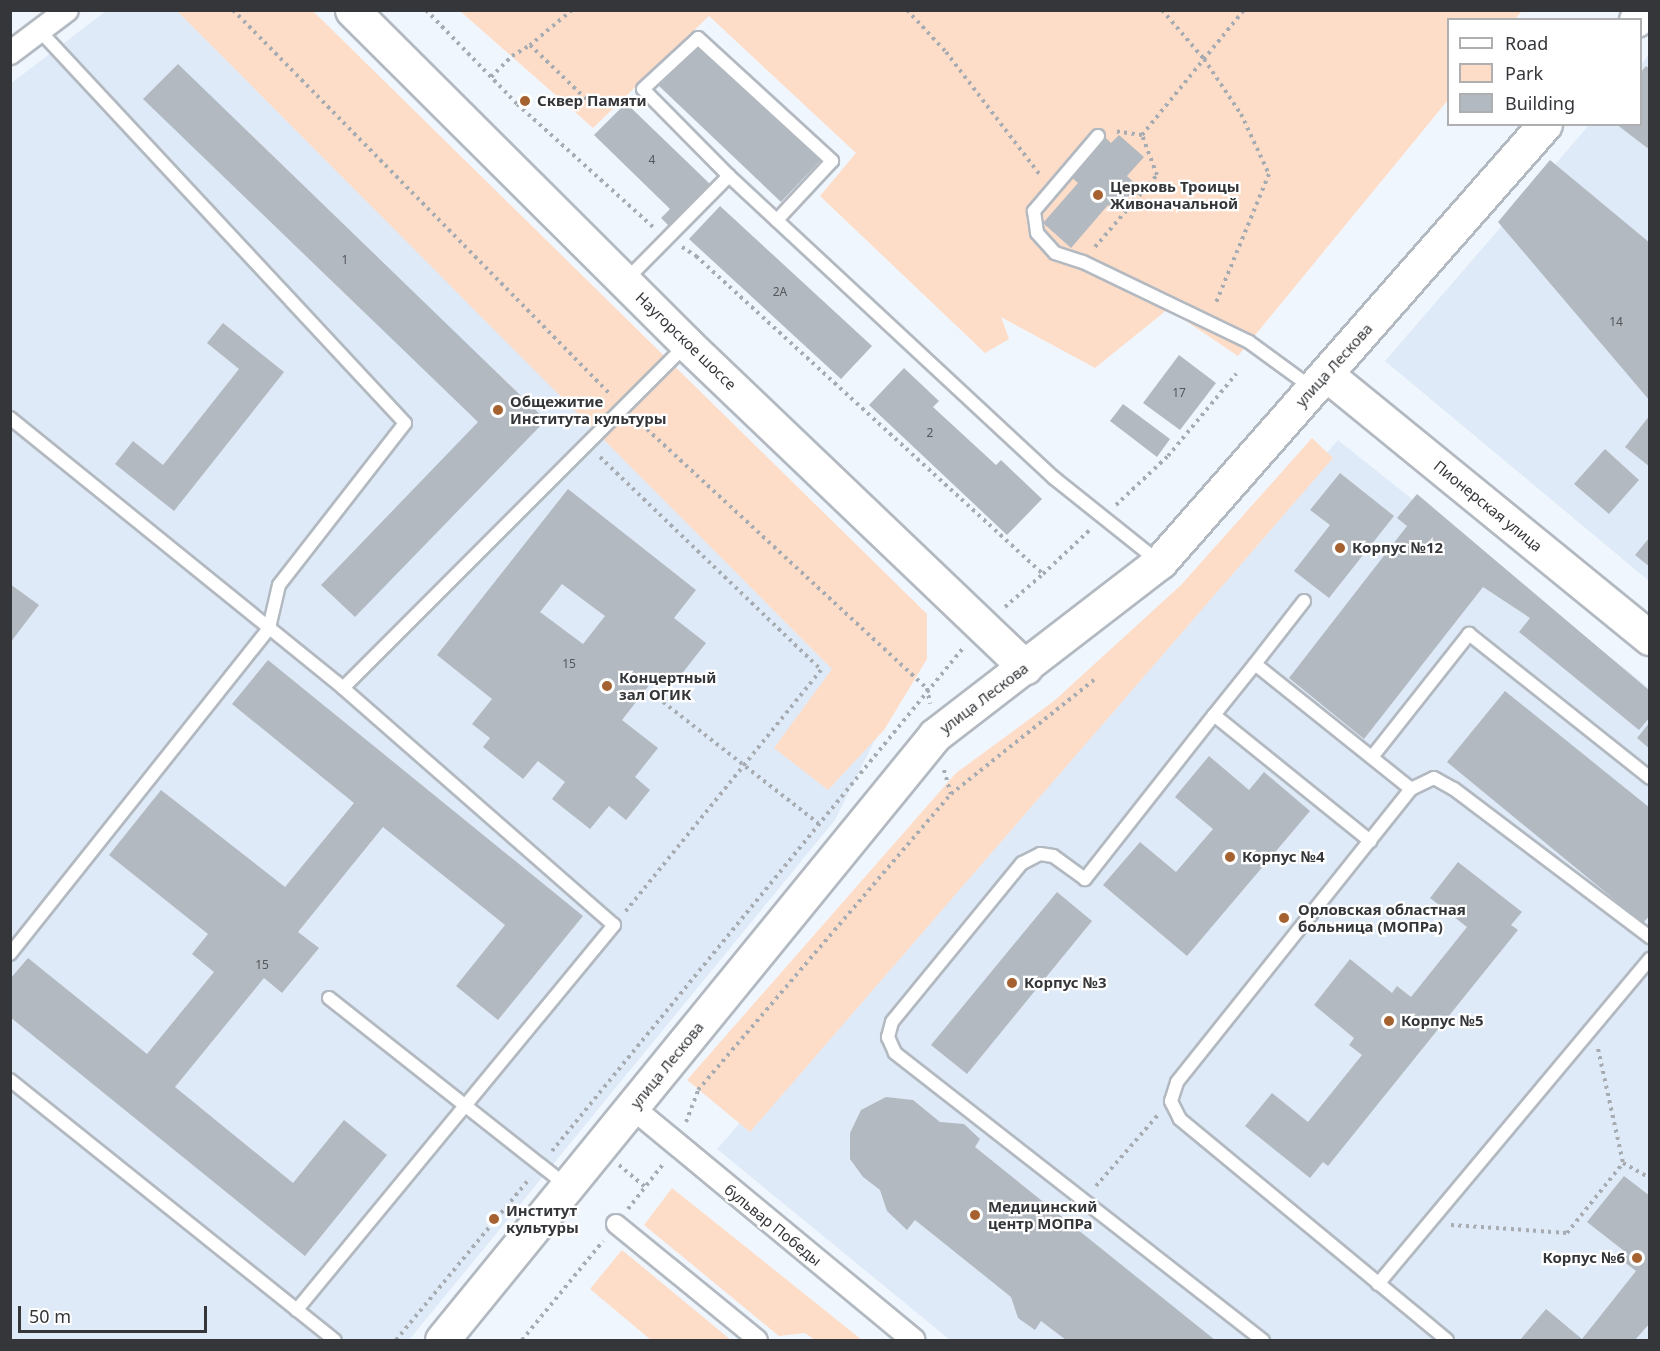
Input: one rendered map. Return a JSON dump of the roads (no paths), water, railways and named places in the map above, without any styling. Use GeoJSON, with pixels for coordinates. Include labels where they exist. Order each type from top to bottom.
{"type":"FeatureCollection","features":[{"type":"Feature","properties":{"kind":"main road","name":"Наугорское шоссе"},"geometry":{"type":"LineString","coordinates":[[352,10],[687,344],[1025,667]]}},
{"type":"Feature","properties":{"kind":"main road","name":"улица Лескова"},"geometry":{"type":"LineString","coordinates":[[442,1341],[935,735],[1160,562],[1543,126]]}},
{"type":"Feature","properties":{"kind":"main road","name":"Пионерская улица"},"geometry":{"type":"LineString","coordinates":[[1319,382],[1650,638]]}},
{"type":"Feature","properties":{"kind":"street"},"geometry":{"type":"LineString","coordinates":[[10,53],[67,10]]}},
{"type":"Feature","properties":{"kind":"street","name":"бульвар Победы"},"geometry":{"type":"LineString","coordinates":[[633,1108],[913,1341]]}},
{"type":"Feature","properties":{"kind":"street"},"geometry":{"type":"LineString","coordinates":[[616,1224],[758,1341]]}},
{"type":"Feature","properties":{"kind":"lane"},"geometry":{"type":"LineString","coordinates":[[10,954],[268,628],[279,585],[405,423],[40,31]]}},
{"type":"Feature","properties":{"kind":"lane"},"geometry":{"type":"LineString","coordinates":[[777,220],[832,161],[698,38],[643,89],[729,177],[1054,478],[1160,562]]}},
{"type":"Feature","properties":{"kind":"lane"},"geometry":{"type":"LineString","coordinates":[[1098,136],[1035,211],[1037,233],[1056,253],[1083,262],[1249,342],[1319,382]]}},
{"type":"Feature","properties":{"kind":"lane"},"geometry":{"type":"LineString","coordinates":[[624,282],[729,177]]}},
{"type":"Feature","properties":{"kind":"lane"},"geometry":{"type":"LineString","coordinates":[[343,688],[687,344]]}},
{"type":"Feature","properties":{"kind":"lane"},"geometry":{"type":"LineString","coordinates":[[10,418],[343,688],[614,925],[297,1310]]}},
{"type":"Feature","properties":{"kind":"lane"},"geometry":{"type":"LineString","coordinates":[[1263,1341],[895,1053],[888,1037],[892,1022],[1022,863],[1040,854],[1053,856],[1085,879],[1304,601]]}},
{"type":"Feature","properties":{"kind":"lane"},"geometry":{"type":"LineString","coordinates":[[1372,757],[1469,634],[1650,777]]}},
{"type":"Feature","properties":{"kind":"lane"},"geometry":{"type":"LineString","coordinates":[[1255,664],[1411,789]]}},
{"type":"Feature","properties":{"kind":"lane"},"geometry":{"type":"LineString","coordinates":[[1214,715],[1370,841]]}},
{"type":"Feature","properties":{"kind":"lane"},"geometry":{"type":"LineString","coordinates":[[1447,1341],[1180,1119],[1171,1101],[1178,1082],[1411,789],[1434,778],[1454,789],[1650,937]]}},
{"type":"Feature","properties":{"kind":"lane"},"geometry":{"type":"LineString","coordinates":[[1378,1284],[1650,959]]}},
{"type":"Feature","properties":{"kind":"lane"},"geometry":{"type":"LineString","coordinates":[[328,998],[568,1186]]}},
{"type":"Feature","properties":{"kind":"lane"},"geometry":{"type":"LineString","coordinates":[[10,1080],[335,1341]]}},
{"type":"Feature","properties":{"kind":"place","name":"Сквер Памяти"},"geometry":{"type":"Point","coordinates":[525,101]}},
{"type":"Feature","properties":{"kind":"place","name":"Церковь Троицы Живоначальной"},"geometry":{"type":"Point","coordinates":[1098,195]}},
{"type":"Feature","properties":{"kind":"place","name":"Общежитие Института культуры"},"geometry":{"type":"Point","coordinates":[498,410]}},
{"type":"Feature","properties":{"kind":"place","name":"Корпус №12"},"geometry":{"type":"Point","coordinates":[1340,548]}},
{"type":"Feature","properties":{"kind":"place","name":"Концертный зал ОГИК"},"geometry":{"type":"Point","coordinates":[607,686]}},
{"type":"Feature","properties":{"kind":"place","name":"Корпус №4"},"geometry":{"type":"Point","coordinates":[1230,857]}},
{"type":"Feature","properties":{"kind":"place","name":"Орловская областная больница (МОПРа)"},"geometry":{"type":"Point","coordinates":[1284,918]}},
{"type":"Feature","properties":{"kind":"place","name":"Корпус №3"},"geometry":{"type":"Point","coordinates":[1012,983]}},
{"type":"Feature","properties":{"kind":"place","name":"Корпус №5"},"geometry":{"type":"Point","coordinates":[1389,1021]}},
{"type":"Feature","properties":{"kind":"place","name":"Медицинский центр МОПРа"},"geometry":{"type":"Point","coordinates":[975,1215]}},
{"type":"Feature","properties":{"kind":"place","name":"Институт культуры"},"geometry":{"type":"Point","coordinates":[494,1219]}},
{"type":"Feature","properties":{"kind":"place","name":"Корпус №6"},"geometry":{"type":"Point","coordinates":[1637,1258]}}]}
